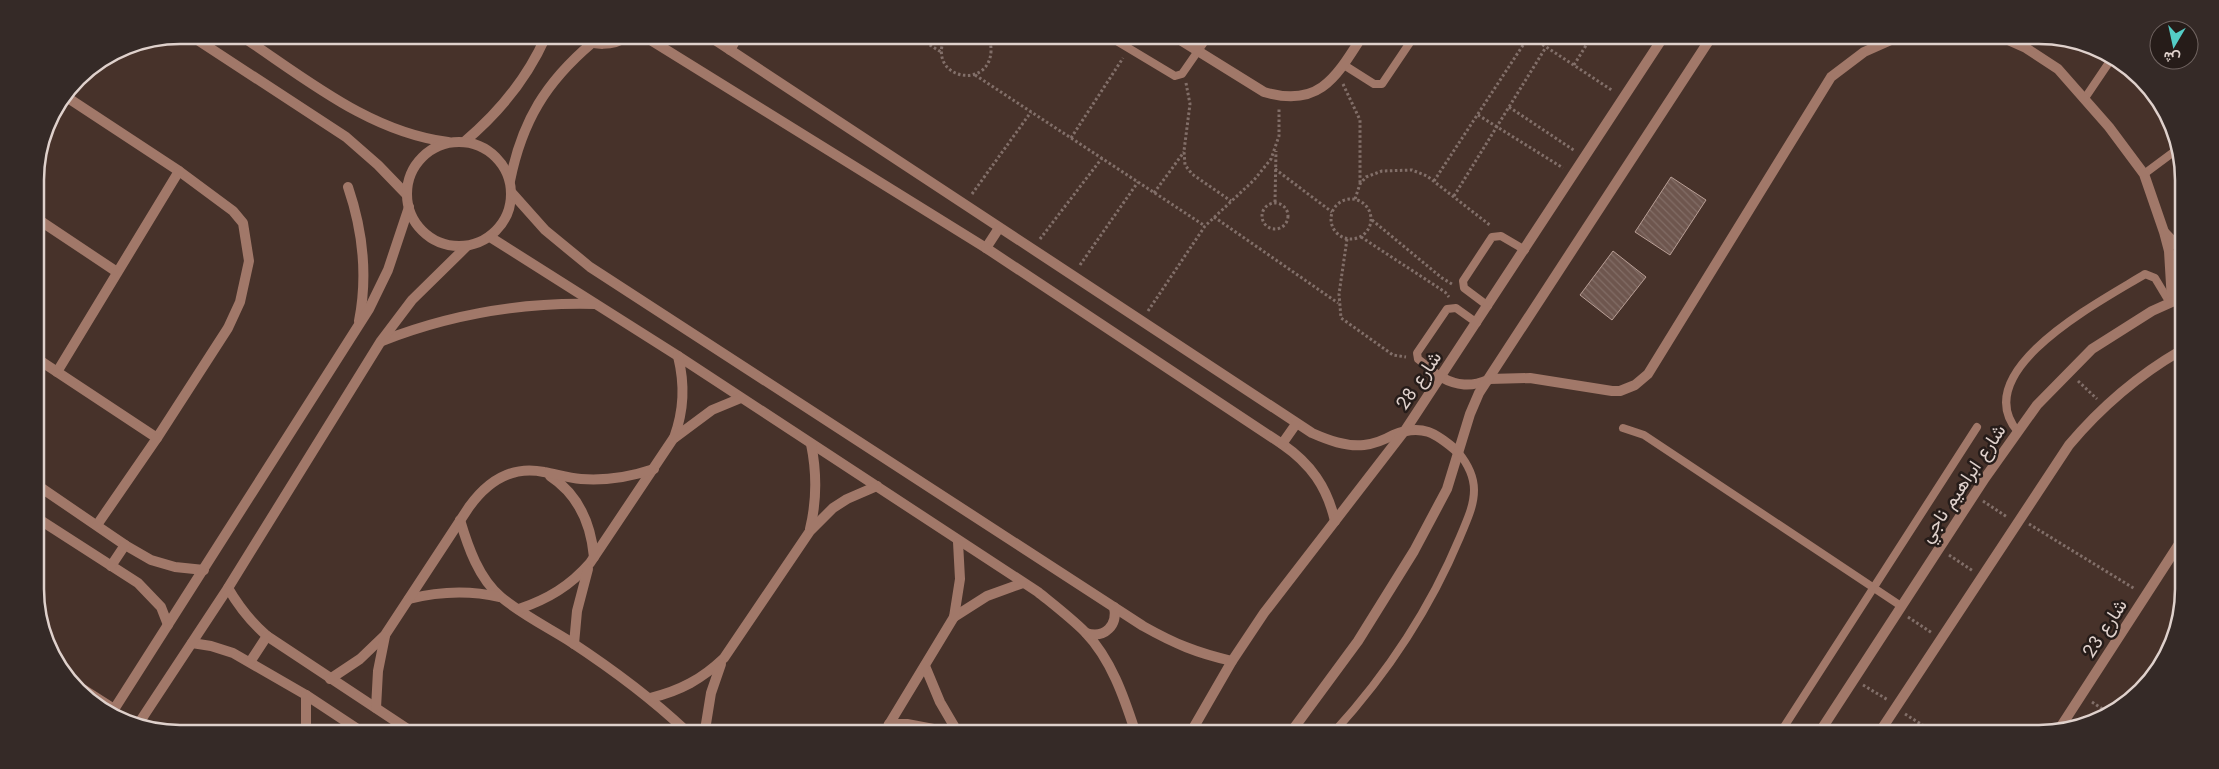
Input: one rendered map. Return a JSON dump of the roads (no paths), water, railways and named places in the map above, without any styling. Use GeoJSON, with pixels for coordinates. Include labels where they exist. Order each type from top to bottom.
{"type":"FeatureCollection","features":[{"type":"Feature","properties":{"kind":"street"},"geometry":{"type":"LineString","coordinates":[[204,44],[346,137],[378,165],[407,195]]}},
{"type":"Feature","properties":{"kind":"street"},"geometry":{"type":"LineString","coordinates":[[141,720],[228,588],[381,341],[412,300],[467,246],[490,237],[506,218],[512,193],[510,181],[503,166],[493,154],[479,146],[464,142],[415,136],[372,120],[254,44]]}},
{"type":"Feature","properties":{"kind":"street"},"geometry":{"type":"LineString","coordinates":[[464,142],[486,123],[524,80],[542,44]]}},
{"type":"Feature","properties":{"kind":"street"},"geometry":{"type":"LineString","coordinates":[[510,181],[522,135],[543,94],[558,75],[591,44]]}},
{"type":"Feature","properties":{"kind":"street"},"geometry":{"type":"LineString","coordinates":[[657,44],[986,248],[1282,444],[1311,468],[1322,484],[1330,502],[1335,521]]}},
{"type":"Feature","properties":{"kind":"street"},"geometry":{"type":"LineString","coordinates":[[721,44],[1296,424],[1328,440],[1363,445],[1378,442],[1406,429],[1422,430],[1436,435],[1458,452]]}},
{"type":"Feature","properties":{"kind":"street"},"geometry":{"type":"LineString","coordinates":[[730,50],[733,44]]}},
{"type":"Feature","properties":{"kind":"street"},"geometry":{"type":"LineString","coordinates":[[1187,44],[1264,92],[1296,97],[1311,94],[1326,86],[1337,75],[1357,44]]}},
{"type":"Feature","properties":{"kind":"street","name":"شارع 28"},"geometry":{"type":"LineString","coordinates":[[1195,725],[1232,661],[1270,605],[1406,429],[1586,158],[1659,44]]}},
{"type":"Feature","properties":{"kind":"street"},"geometry":{"type":"LineString","coordinates":[[1296,725],[1358,641],[1414,551],[1447,489],[1470,414],[1489,379],[1707,44]]}},
{"type":"Feature","properties":{"kind":"street"},"geometry":{"type":"LineString","coordinates":[[1441,377],[1450,382],[1470,385],[1489,379],[1530,378],[1612,391],[1628,388],[1642,380],[1648,374],[1831,77],[1864,52],[1882,44]]}},
{"type":"Feature","properties":{"kind":"street"},"geometry":{"type":"LineString","coordinates":[[2017,44],[2058,69],[2110,127],[2144,174],[2164,232],[2172,273],[2174,300]]}},
{"type":"Feature","properties":{"kind":"street"},"geometry":{"type":"LineString","coordinates":[[70,100],[179,171],[233,211],[243,224],[249,261],[240,302],[228,328],[157,438],[97,525]]}},
{"type":"Feature","properties":{"kind":"street"},"geometry":{"type":"LineString","coordinates":[[115,708],[358,328],[388,270],[408,207],[409,180],[415,166],[425,155],[437,147],[452,142]]}},
{"type":"Feature","properties":{"kind":"street"},"geometry":{"type":"LineString","coordinates":[[57,372],[179,171]]}},
{"type":"Feature","properties":{"kind":"street"},"geometry":{"type":"LineString","coordinates":[[348,187],[360,226],[363,246],[364,287],[358,328]]}},
{"type":"Feature","properties":{"kind":"street"},"geometry":{"type":"LineString","coordinates":[[512,193],[545,230],[590,267],[1114,607],[1177,645],[1201,654],[1232,661]]}},
{"type":"Feature","properties":{"kind":"street"},"geometry":{"type":"LineString","coordinates":[[408,207],[420,230],[430,238],[448,245],[467,246]]}},
{"type":"Feature","properties":{"kind":"street"},"geometry":{"type":"LineString","coordinates":[[44,223],[117,272]]}},
{"type":"Feature","properties":{"kind":"street"},"geometry":{"type":"LineString","coordinates":[[986,248],[999,228]]}},
{"type":"Feature","properties":{"kind":"street"},"geometry":{"type":"LineString","coordinates":[[2164,232],[2175,244]]}},
{"type":"Feature","properties":{"kind":"street"},"geometry":{"type":"LineString","coordinates":[[490,237],[678,356],[877,486],[958,542],[1024,583],[1050,602],[1086,633],[1122,692],[1133,725]]}},
{"type":"Feature","properties":{"kind":"street","name":"شارع ابراهيم ناجي"},"geometry":{"type":"LineString","coordinates":[[1824,725],[1974,495],[2037,405],[2067,372],[2092,349],[2152,311],[2174,300]]}},
{"type":"Feature","properties":{"kind":"street"},"geometry":{"type":"LineString","coordinates":[[381,341],[440,320],[502,308],[564,303],[596,304]]}},
{"type":"Feature","properties":{"kind":"street"},"geometry":{"type":"LineString","coordinates":[[1884,725],[2069,445],[2105,406],[2135,380],[2175,354]]}},
{"type":"Feature","properties":{"kind":"street"},"geometry":{"type":"LineString","coordinates":[[674,439],[681,415],[684,390],[678,356]]}},
{"type":"Feature","properties":{"kind":"street"},"geometry":{"type":"LineString","coordinates":[[44,363],[157,438]]}},
{"type":"Feature","properties":{"kind":"street"},"geometry":{"type":"LineString","coordinates":[[519,609],[551,596],[566,587],[592,560],[674,439],[698,418],[742,398]]}},
{"type":"Feature","properties":{"kind":"street"},"geometry":{"type":"LineString","coordinates":[[1282,444],[1296,424]]}},
{"type":"Feature","properties":{"kind":"street"},"geometry":{"type":"LineString","coordinates":[[810,531],[815,505],[816,479],[811,444]]}},
{"type":"Feature","properties":{"kind":"street"},"geometry":{"type":"LineString","coordinates":[[330,679],[360,659],[385,635],[479,492],[492,481],[508,473],[525,470],[598,480],[654,469]]}},
{"type":"Feature","properties":{"kind":"street"},"geometry":{"type":"LineString","coordinates":[[543,471],[564,487],[580,507],[590,531],[592,560],[580,595],[574,644]]}},
{"type":"Feature","properties":{"kind":"street"},"geometry":{"type":"LineString","coordinates":[[706,725],[711,693],[724,658],[810,531],[833,508],[847,499],[877,486]]}},
{"type":"Feature","properties":{"kind":"street"},"geometry":{"type":"LineString","coordinates":[[44,490],[125,545],[151,560],[175,568],[204,570]]}},
{"type":"Feature","properties":{"kind":"street"},"geometry":{"type":"LineString","coordinates":[[460,520],[471,554],[500,597],[574,644],[650,698],[680,725]]}},
{"type":"Feature","properties":{"kind":"street"},"geometry":{"type":"LineString","coordinates":[[44,523],[138,583],[161,607],[168,624]]}},
{"type":"Feature","properties":{"kind":"street"},"geometry":{"type":"LineString","coordinates":[[888,725],[954,617],[960,580],[958,542]]}},
{"type":"Feature","properties":{"kind":"street"},"geometry":{"type":"LineString","coordinates":[[111,566],[125,545]]}},
{"type":"Feature","properties":{"kind":"street","name":"شارع 23"},"geometry":{"type":"LineString","coordinates":[[2063,723],[2175,550]]}},
{"type":"Feature","properties":{"kind":"street"},"geometry":{"type":"LineString","coordinates":[[954,617],[987,596],[1024,583]]}},
{"type":"Feature","properties":{"kind":"street"},"geometry":{"type":"LineString","coordinates":[[228,588],[238,606],[251,622],[267,636],[402,725]]}},
{"type":"Feature","properties":{"kind":"street"},"geometry":{"type":"LineString","coordinates":[[409,598],[445,592],[482,593],[500,597]]}},
{"type":"Feature","properties":{"kind":"street"},"geometry":{"type":"LineString","coordinates":[[1086,633],[1098,635],[1109,629],[1115,619],[1114,607]]}},
{"type":"Feature","properties":{"kind":"street"},"geometry":{"type":"LineString","coordinates":[[376,708],[378,671],[385,635]]}},
{"type":"Feature","properties":{"kind":"street"},"geometry":{"type":"LineString","coordinates":[[250,662],[267,636]]}},
{"type":"Feature","properties":{"kind":"street"},"geometry":{"type":"LineString","coordinates":[[192,643],[211,646],[233,653],[306,695],[351,725]]}},
{"type":"Feature","properties":{"kind":"street"},"geometry":{"type":"LineString","coordinates":[[650,698],[667,694],[698,680],[724,658]]}},
{"type":"Feature","properties":{"kind":"street"},"geometry":{"type":"LineString","coordinates":[[925,666],[940,702],[953,725]]}},
{"type":"Feature","properties":{"kind":"street"},"geometry":{"type":"LineString","coordinates":[[306,695],[306,725]]}},
{"type":"Feature","properties":{"kind":"lane"},"geometry":{"type":"LineString","coordinates":[[1120,44],[1171,76],[1182,74],[1203,44]]}},
{"type":"Feature","properties":{"kind":"lane"},"geometry":{"type":"LineString","coordinates":[[1344,65],[1374,84],[1382,84],[1409,44]]}},
{"type":"Feature","properties":{"kind":"lane"},"geometry":{"type":"LineString","coordinates":[[2084,98],[2109,63]]}},
{"type":"Feature","properties":{"kind":"lane"},"geometry":{"type":"LineString","coordinates":[[2144,174],[2173,153]]}},
{"type":"Feature","properties":{"kind":"lane"},"geometry":{"type":"LineString","coordinates":[[1488,306],[1462,286],[1492,237],[1501,236],[1525,250]]}},
{"type":"Feature","properties":{"kind":"lane"},"geometry":{"type":"LineString","coordinates":[[2018,432],[2006,409],[2007,392],[2024,364],[2046,338],[2071,319],[2145,274],[2155,278],[2174,300]]}},
{"type":"Feature","properties":{"kind":"lane"},"geometry":{"type":"LineString","coordinates":[[1441,377],[1418,359],[1417,355],[1447,308],[1453,307],[1477,323]]}},
{"type":"Feature","properties":{"kind":"lane"},"geometry":{"type":"LineString","coordinates":[[1623,428],[1644,435],[1874,588],[1900,608]]}},
{"type":"Feature","properties":{"kind":"lane"},"geometry":{"type":"LineString","coordinates":[[1785,725],[1977,428]]}},
{"type":"Feature","properties":{"kind":"lane"},"geometry":{"type":"LineString","coordinates":[[1340,725],[1397,654],[1422,613],[1453,553],[1471,508],[1474,489],[1470,470],[1458,452]]}}]}
